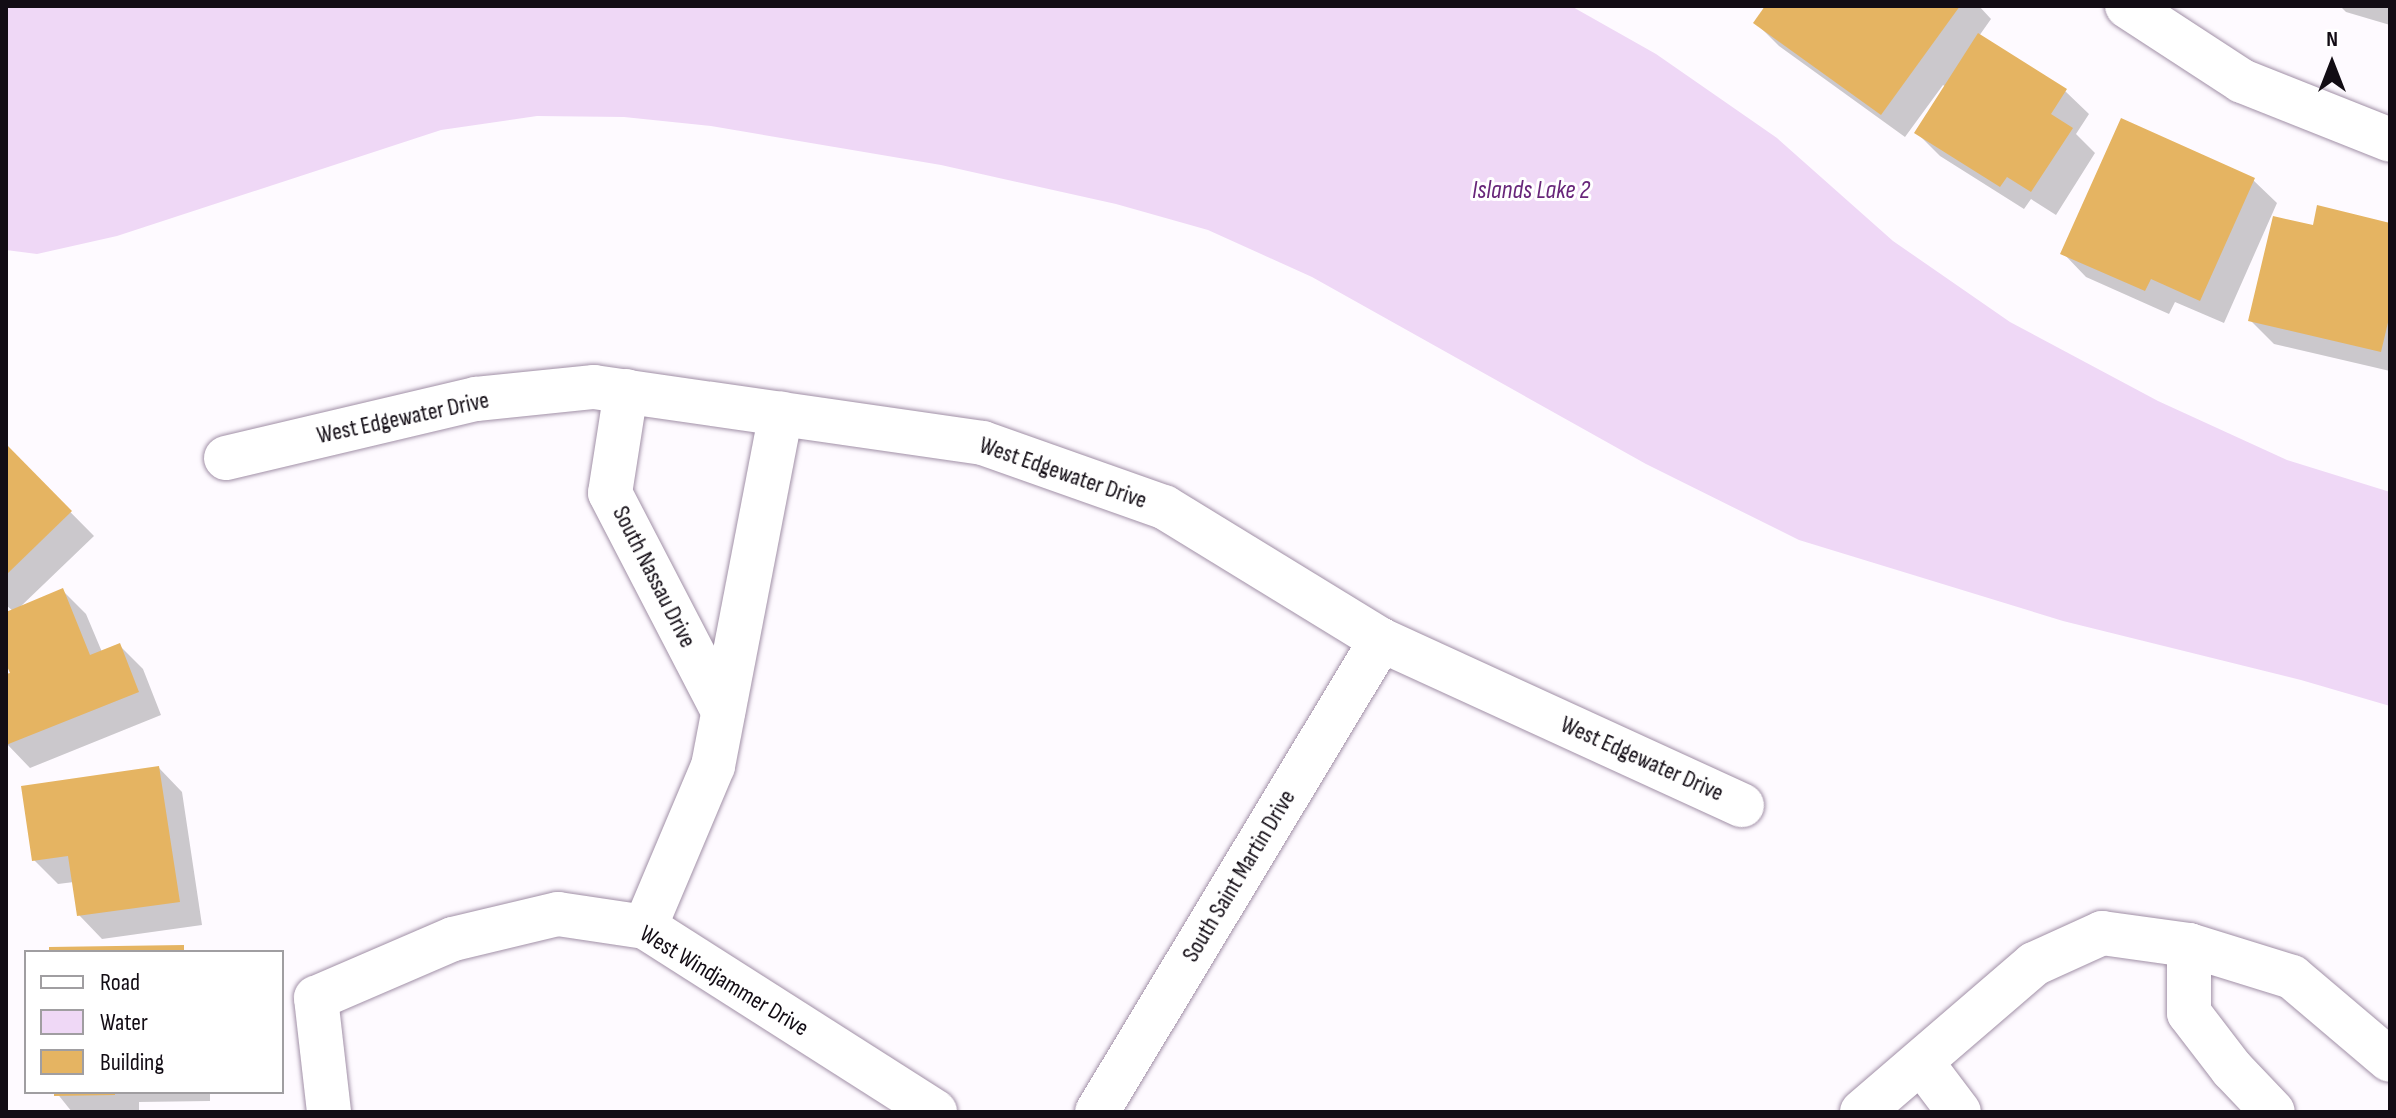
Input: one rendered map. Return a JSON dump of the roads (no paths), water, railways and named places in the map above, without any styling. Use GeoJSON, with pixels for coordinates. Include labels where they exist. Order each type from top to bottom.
{"type":"FeatureCollection","features":[{"type":"Feature","properties":{"kind":"street"},"geometry":{"type":"LineString","coordinates":[[2127,6],[2242,81],[2390,140]]}},
{"type":"Feature","properties":{"kind":"street","name":"West Edgewater Drive"},"geometry":{"type":"LineString","coordinates":[[226,458],[476,399],[594,387],[983,443],[1164,507],[1381,640],[1742,805]]}},
{"type":"Feature","properties":{"kind":"street","name":"South Nassau Drive"},"geometry":{"type":"LineString","coordinates":[[626,391],[610,493],[723,711]]}},
{"type":"Feature","properties":{"kind":"street","name":"South Nassau Drive"},"geometry":{"type":"LineString","coordinates":[[645,927],[713,766],[781,414]]}},
{"type":"Feature","properties":{"kind":"street","name":"South Saint Martin Drive"},"geometry":{"type":"LineString","coordinates":[[1097,1112],[1381,640]]}},
{"type":"Feature","properties":{"kind":"street","name":"West Windjammer Drive"},"geometry":{"type":"LineString","coordinates":[[329,1112],[316,998],[453,939],[558,914],[645,927],[935,1112]]}},
{"type":"Feature","properties":{"kind":"street"},"geometry":{"type":"LineString","coordinates":[[1862,1112],[2034,964],[2102,933],[2189,945],[2292,977],[2390,1060]]}},
{"type":"Feature","properties":{"kind":"street"},"geometry":{"type":"LineString","coordinates":[[2189,945],[2189,1013],[2232,1069],[2273,1112]]}},
{"type":"Feature","properties":{"kind":"street"},"geometry":{"type":"LineString","coordinates":[[1922,1063],[1959,1112]]}},
{"type":"Feature","properties":{"kind":"water","name":"Islands Lake 2"},"geometry":{"type":"Polygon","coordinates":[[[6,6],[1571,6],[1656,54],[1777,138],[1893,241],[2010,322],[2158,401],[2287,460],[2390,492],[2390,706],[2301,680],[2063,621],[1799,540],[1646,464],[1312,277],[1208,230],[1116,204],[941,165],[711,126],[624,117],[537,116],[441,130],[117,236],[37,254],[6,250],[6,6]]]}}]}
